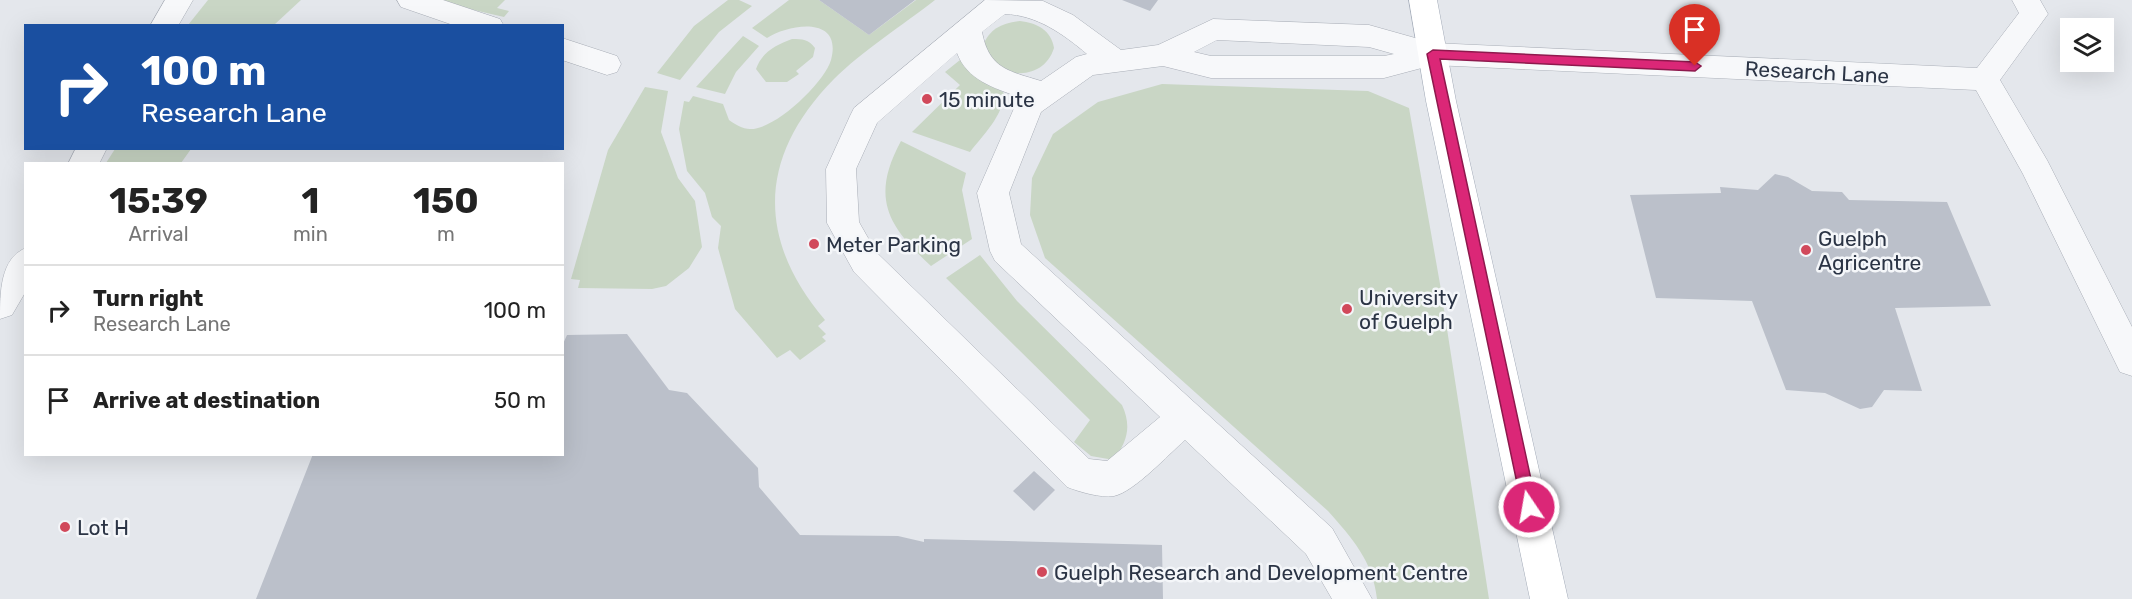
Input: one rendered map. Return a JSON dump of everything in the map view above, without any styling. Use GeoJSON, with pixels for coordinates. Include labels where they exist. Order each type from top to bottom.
{"type":"FeatureCollection","features":[{"type":"Feature","properties":{"kind":"main road"},"geometry":{"type":"LineString","coordinates":[[1423,0],[1549,599]]}},
{"type":"Feature","properties":{"kind":"street"},"geometry":{"type":"LineString","coordinates":[[165,24],[179,0]]}},
{"type":"Feature","properties":{"kind":"street"},"geometry":{"type":"LineString","coordinates":[[411,0],[484,24]]}},
{"type":"Feature","properties":{"kind":"street"},"geometry":{"type":"LineString","coordinates":[[2026,0],[2034,15],[1985,80],[2036,169],[2132,361]]}},
{"type":"Feature","properties":{"kind":"street"},"geometry":{"type":"LineString","coordinates":[[1115,61],[1062,17],[1034,5],[1001,4],[967,28],[865,116],[841,169],[843,223],[865,262],[1080,475],[1113,479],[1186,417]]}},
{"type":"Feature","properties":{"kind":"street"},"geometry":{"type":"LineString","coordinates":[[967,28],[972,55],[994,77],[1045,94]]}},
{"type":"Feature","properties":{"kind":"street"},"geometry":{"type":"LineString","coordinates":[[564,50],[607,64]]}},
{"type":"Feature","properties":{"kind":"street","name":"Research Lane"},"geometry":{"type":"LineString","coordinates":[[1115,61],[1164,55],[1211,67],[1384,68],[1433,54],[1985,80]]}},
{"type":"Feature","properties":{"kind":"street"},"geometry":{"type":"LineString","coordinates":[[1115,61],[1086,65],[1029,105],[993,193],[1006,251],[1319,541],[1353,599]]}},
{"type":"Feature","properties":{"kind":"street"},"geometry":{"type":"LineString","coordinates":[[0,305],[24,264]]}},
{"type":"Feature","properties":{"kind":"green space"},"geometry":{"type":"Polygon","coordinates":[[[208,0],[301,0],[275,24],[189,24],[208,0]]]}},
{"type":"Feature","properties":{"kind":"green space"},"geometry":{"type":"Polygon","coordinates":[[[431,0],[505,0],[497,8],[509,11],[504,17],[431,0]]]}},
{"type":"Feature","properties":{"kind":"green space"},"geometry":{"type":"Polygon","coordinates":[[[728,0],[739,0],[752,6],[719,32],[680,80],[657,73],[694,26],[728,0]]]}},
{"type":"Feature","properties":{"kind":"green space"},"geometry":{"type":"Polygon","coordinates":[[[789,0],[819,0],[869,35],[916,0],[935,0],[869,49],[834,79],[809,108],[791,138],[780,168],[775,198],[777,228],[787,259],[802,290],[825,320],[818,326],[826,334],[822,337],[826,341],[800,360],[790,350],[777,358],[735,309],[718,248],[721,226],[712,217],[705,193],[687,171],[679,129],[684,101],[689,102],[693,96],[723,104],[729,120],[750,129],[772,122],[785,114],[819,81],[831,60],[833,46],[829,36],[822,30],[800,27],[788,29],[767,38],[752,28],[789,0]]]}},
{"type":"Feature","properties":{"kind":"green space"},"geometry":{"type":"Polygon","coordinates":[[[1020,21],[1042,28],[1050,36],[1054,48],[1045,63],[1032,71],[1008,73],[999,71],[983,46],[989,35],[997,28],[1007,23],[1020,21]]]}},
{"type":"Feature","properties":{"kind":"green space"},"geometry":{"type":"Polygon","coordinates":[[[743,36],[759,46],[736,72],[725,94],[696,87],[743,36]]]}},
{"type":"Feature","properties":{"kind":"green space"},"geometry":{"type":"Polygon","coordinates":[[[792,39],[808,41],[815,48],[813,57],[796,71],[799,74],[787,82],[766,82],[756,69],[762,58],[770,50],[792,39]]]}},
{"type":"Feature","properties":{"kind":"green space"},"geometry":{"type":"Polygon","coordinates":[[[960,60],[1004,93],[997,117],[970,152],[912,132],[960,85],[945,72],[960,60]]]}},
{"type":"Feature","properties":{"kind":"green space"},"geometry":{"type":"Polygon","coordinates":[[[1162,84],[1368,91],[1409,108],[1440,284],[1489,599],[1377,599],[1371,573],[1360,551],[1328,511],[1045,258],[1030,215],[1032,178],[1053,134],[1098,102],[1162,84]]]}},
{"type":"Feature","properties":{"kind":"green space"},"geometry":{"type":"Polygon","coordinates":[[[645,87],[668,91],[661,132],[678,178],[695,201],[702,247],[689,268],[666,286],[652,289],[578,288],[580,280],[571,279],[608,150],[645,87]]]}},
{"type":"Feature","properties":{"kind":"green space"},"geometry":{"type":"Polygon","coordinates":[[[901,141],[966,173],[962,190],[972,239],[931,266],[904,238],[888,210],[887,179],[901,141]]]}},
{"type":"Feature","properties":{"kind":"green space"},"geometry":{"type":"Polygon","coordinates":[[[114,150],[190,150],[182,162],[107,162],[114,150]]]}},
{"type":"Feature","properties":{"kind":"green space"},"geometry":{"type":"Polygon","coordinates":[[[980,255],[1017,301],[1122,405],[1127,420],[1127,434],[1114,460],[1091,456],[1074,442],[1090,420],[946,278],[980,255]]]}},
{"type":"Feature","properties":{"kind":"building"},"geometry":{"type":"Polygon","coordinates":[[[819,0],[915,0],[869,35],[819,0]]]}},
{"type":"Feature","properties":{"kind":"building"},"geometry":{"type":"Polygon","coordinates":[[[1122,0],[1158,0],[1150,11],[1122,0]]]}},
{"type":"Feature","properties":{"kind":"building","name":"Guelph Agricentre"},"geometry":{"type":"Polygon","coordinates":[[[1775,174],[1788,177],[1812,191],[1842,192],[1849,200],[1947,202],[1991,306],[1895,308],[1922,391],[1884,390],[1872,407],[1860,409],[1825,393],[1786,390],[1752,301],[1656,298],[1630,195],[1721,193],[1720,187],[1758,190],[1775,174]]]}},
{"type":"Feature","properties":{"kind":"building"},"geometry":{"type":"Polygon","coordinates":[[[627,334],[669,390],[687,393],[758,468],[759,487],[800,535],[898,536],[924,542],[924,539],[1162,545],[1163,599],[256,599],[312,456],[564,456],[564,342],[567,335],[627,334]]]}},
{"type":"Feature","properties":{"kind":"building"},"geometry":{"type":"Polygon","coordinates":[[[1034,471],[1055,490],[1034,511],[1013,491],[1034,471]]]}},
{"type":"Feature","properties":{"kind":"place","name":"15 minute"},"geometry":{"type":"Point","coordinates":[927,99]}},
{"type":"Feature","properties":{"kind":"place","name":"Meter Parking"},"geometry":{"type":"Point","coordinates":[814,244]}},
{"type":"Feature","properties":{"kind":"place","name":"Guelph Agricentre"},"geometry":{"type":"Point","coordinates":[1806,250]}},
{"type":"Feature","properties":{"kind":"place","name":"University of Guelph"},"geometry":{"type":"Point","coordinates":[1347,309]}},
{"type":"Feature","properties":{"kind":"place","name":"Lot H"},"geometry":{"type":"Point","coordinates":[65,527]}},
{"type":"Feature","properties":{"kind":"place","name":"Guelph Research and Development Centre"},"geometry":{"type":"Point","coordinates":[1042,572]}},
{"type":"Feature","properties":{"kind":"route"},"geometry":{"type":"LineString","coordinates":[[1529,507],[1441,101],[1433,54],[1695,66]]}}]}
